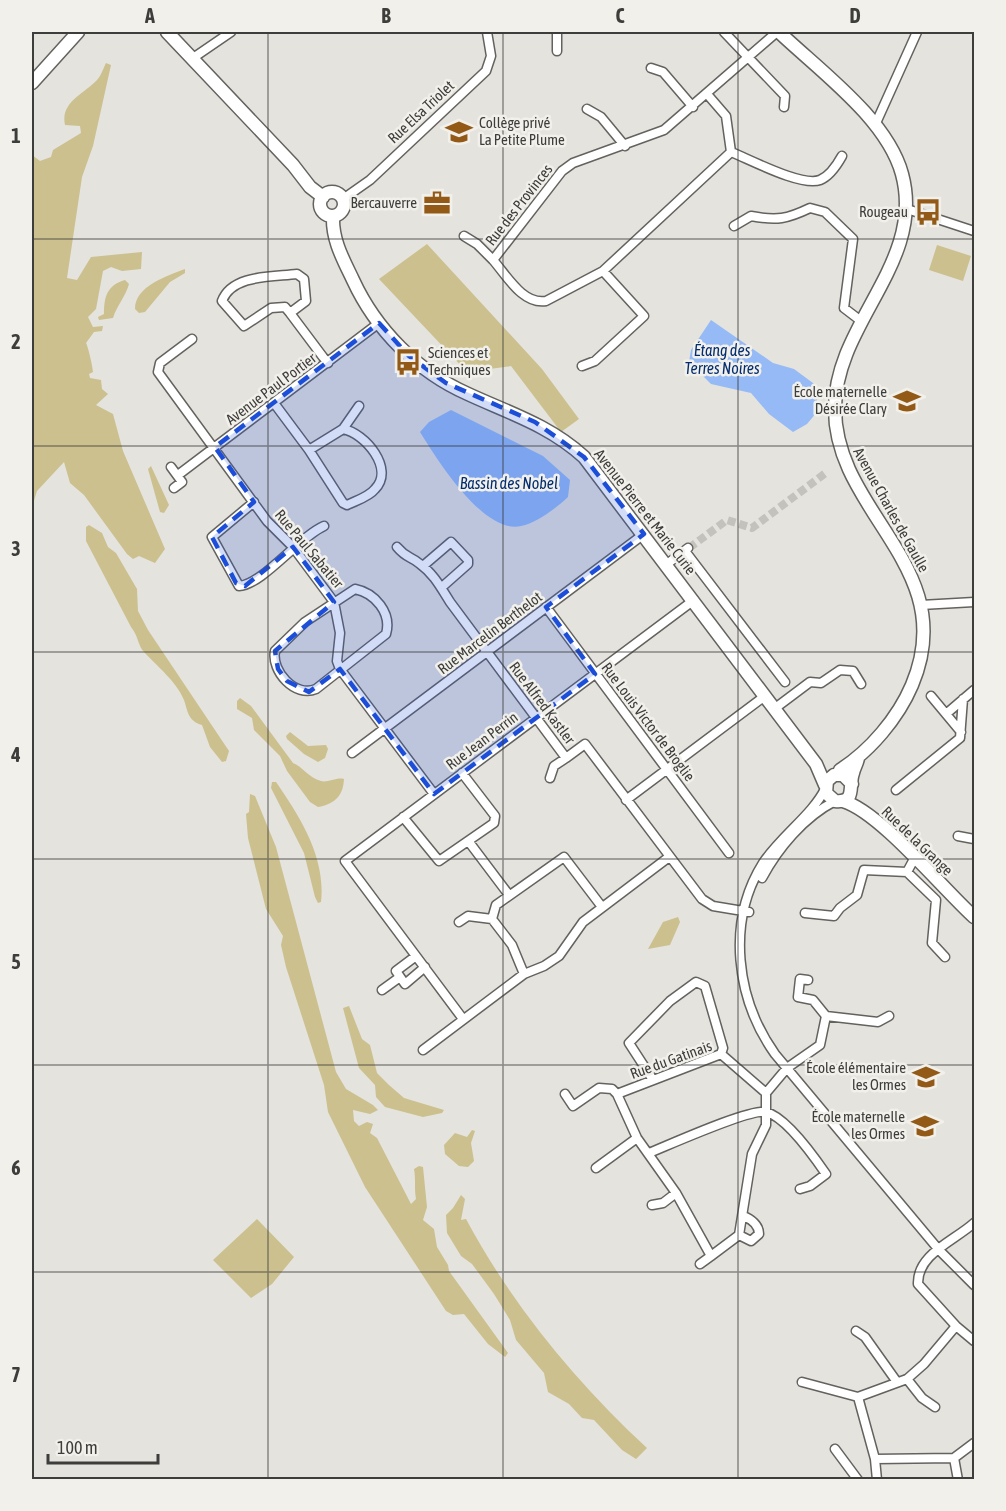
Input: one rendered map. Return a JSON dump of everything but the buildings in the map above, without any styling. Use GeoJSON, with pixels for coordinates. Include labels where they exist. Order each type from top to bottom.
{"type":"FeatureCollection","features":[{"type":"Feature","properties":{"kind":"street"},"geometry":{"type":"LineString","coordinates":[[32,83],[78,32]]}},
{"type":"Feature","properties":{"kind":"street"},"geometry":{"type":"LineString","coordinates":[[167,32],[293,165],[310,187],[323,197]]}},
{"type":"Feature","properties":{"kind":"street"},"geometry":{"type":"LineString","coordinates":[[193,58],[231,32]]}},
{"type":"Feature","properties":{"kind":"street","name":"Rue Elsa Triolet"},"geometry":{"type":"LineString","coordinates":[[343,199],[370,180],[486,71],[491,56],[487,32]]}},
{"type":"Feature","properties":{"kind":"street"},"geometry":{"type":"LineString","coordinates":[[557,32],[557,51]]}},
{"type":"Feature","properties":{"kind":"street"},"geometry":{"type":"LineString","coordinates":[[724,32],[785,96],[784,107]]}},
{"type":"Feature","properties":{"kind":"street","name":"Rue des Provinces"},"geometry":{"type":"LineString","coordinates":[[731,152],[603,271],[546,301],[537,302],[527,298],[493,260],[562,171],[573,163],[655,135],[693,107],[778,32]]}},
{"type":"Feature","properties":{"kind":"street","name":"Avenue Charles de Gaulle"},"geometry":{"type":"LineString","coordinates":[[778,32],[876,123],[901,171],[907,209],[898,253],[844,356],[838,376],[835,411],[839,443],[851,474],[909,569],[921,605],[922,648],[911,688],[896,713],[858,758],[840,770],[839,774]]}},
{"type":"Feature","properties":{"kind":"street"},"geometry":{"type":"LineString","coordinates":[[876,123],[916,32]]}},
{"type":"Feature","properties":{"kind":"street"},"geometry":{"type":"LineString","coordinates":[[651,68],[663,72],[693,107]]}},
{"type":"Feature","properties":{"kind":"street"},"geometry":{"type":"LineString","coordinates":[[707,94],[726,116],[731,152],[805,181],[820,180],[835,168],[842,156]]}},
{"type":"Feature","properties":{"kind":"street"},"geometry":{"type":"LineString","coordinates":[[587,109],[601,117],[625,146]]}},
{"type":"Feature","properties":{"kind":"street"},"geometry":{"type":"LineString","coordinates":[[333,193],[343,199],[343,210],[333,216],[326,214],[321,208],[323,197],[333,193]]}},
{"type":"Feature","properties":{"kind":"street"},"geometry":{"type":"LineString","coordinates":[[734,226],[752,216],[789,219],[810,207],[825,212],[853,239],[844,308],[861,321]]}},
{"type":"Feature","properties":{"kind":"street"},"geometry":{"type":"LineString","coordinates":[[907,209],[975,231]]}},
{"type":"Feature","properties":{"kind":"street","name":"Avenue Pierre et Marie Curie"},"geometry":{"type":"LineString","coordinates":[[333,216],[334,240],[361,295],[379,323],[409,356],[435,376],[466,393],[535,422],[572,446],[597,472],[816,764],[825,787]]}},
{"type":"Feature","properties":{"kind":"street"},"geometry":{"type":"LineString","coordinates":[[464,236],[477,244],[493,260]]}},
{"type":"Feature","properties":{"kind":"street"},"geometry":{"type":"LineString","coordinates":[[582,366],[595,362],[644,316],[603,271]]}},
{"type":"Feature","properties":{"kind":"street"},"geometry":{"type":"LineString","coordinates":[[290,313],[306,302],[304,279],[297,274],[245,280],[224,296],[222,301],[244,326],[271,308],[285,307],[328,363]]}},
{"type":"Feature","properties":{"kind":"street","name":"Avenue Paul Portier"},"geometry":{"type":"LineString","coordinates":[[178,475],[379,323]]}},
{"type":"Feature","properties":{"kind":"street","name":"Rue Paul Sabatier"},"geometry":{"type":"LineString","coordinates":[[192,339],[160,363],[158,372],[267,520],[293,547],[334,602],[340,633],[337,661],[339,669]]}},
{"type":"Feature","properties":{"kind":"street"},"geometry":{"type":"LineString","coordinates":[[274,403],[346,505],[372,492],[381,480],[382,471],[373,451],[364,439],[341,431]]}},
{"type":"Feature","properties":{"kind":"street"},"geometry":{"type":"LineString","coordinates":[[309,450],[341,431],[359,406]]}},
{"type":"Feature","properties":{"kind":"street"},"geometry":{"type":"LineString","coordinates":[[171,466],[182,482],[174,488]]}},
{"type":"Feature","properties":{"kind":"street"},"geometry":{"type":"LineString","coordinates":[[255,502],[212,537],[236,584],[245,586],[271,568],[293,547],[324,526]]}},
{"type":"Feature","properties":{"kind":"street","name":"Rue Marcelin Berthelot"},"geometry":{"type":"LineString","coordinates":[[352,753],[644,534]]}},
{"type":"Feature","properties":{"kind":"street"},"geometry":{"type":"LineString","coordinates":[[423,566],[452,542],[468,560],[468,564],[442,587]]}},
{"type":"Feature","properties":{"kind":"street","name":"Rue Alfred Kastler"},"geometry":{"type":"LineString","coordinates":[[397,547],[406,558],[415,560],[423,566],[442,587],[450,602],[566,758],[585,744],[702,899],[713,906],[747,911]]}},
{"type":"Feature","properties":{"kind":"street"},"geometry":{"type":"LineString","coordinates":[[667,564],[687,549],[784,682]]}},
{"type":"Feature","properties":{"kind":"street"},"geometry":{"type":"LineString","coordinates":[[355,590],[366,591],[381,608],[388,624],[386,634],[316,689],[309,692],[301,690],[286,681],[274,657],[275,651],[293,633],[334,602],[355,590]]}},
{"type":"Feature","properties":{"kind":"street","name":"Rue Jean Perrin"},"geometry":{"type":"LineString","coordinates":[[416,956],[345,861],[694,600]]}},
{"type":"Feature","properties":{"kind":"street"},"geometry":{"type":"LineString","coordinates":[[921,605],[975,602]]}},
{"type":"Feature","properties":{"kind":"street","name":"Rue Louis Victor de Broglie"},"geometry":{"type":"LineString","coordinates":[[546,608],[729,854]]}},
{"type":"Feature","properties":{"kind":"street"},"geometry":{"type":"LineString","coordinates":[[339,669],[434,794]]}},
{"type":"Feature","properties":{"kind":"street"},"geometry":{"type":"LineString","coordinates":[[774,709],[810,682],[821,683],[840,670],[853,671],[861,684]]}},
{"type":"Feature","properties":{"kind":"street"},"geometry":{"type":"LineString","coordinates":[[946,714],[975,690]]}},
{"type":"Feature","properties":{"kind":"street"},"geometry":{"type":"LineString","coordinates":[[626,800],[765,696]]}},
{"type":"Feature","properties":{"kind":"street"},"geometry":{"type":"LineString","coordinates":[[931,696],[961,735]]}},
{"type":"Feature","properties":{"kind":"street"},"geometry":{"type":"LineString","coordinates":[[896,790],[961,735],[963,699]]}},
{"type":"Feature","properties":{"kind":"street"},"geometry":{"type":"LineString","coordinates":[[550,778],[554,766],[566,758]]}},
{"type":"Feature","properties":{"kind":"street","name":"Avenue Charles de Gaulle"},"geometry":{"type":"LineString","coordinates":[[852,786],[853,772],[858,758]]}},
{"type":"Feature","properties":{"kind":"street","name":"Avenue Pierre et Marie Curie"},"geometry":{"type":"LineString","coordinates":[[816,764],[839,774]]}},
{"type":"Feature","properties":{"kind":"street"},"geometry":{"type":"LineString","coordinates":[[403,817],[439,861],[469,842],[496,820],[462,773]]}},
{"type":"Feature","properties":{"kind":"street"},"geometry":{"type":"LineString","coordinates":[[747,911],[760,882],[781,849],[816,813],[850,797],[852,786],[847,777],[839,774],[830,778],[763,863],[747,911],[742,974],[758,1026],[787,1068],[939,1250],[975,1285]]}},
{"type":"Feature","properties":{"kind":"street","name":"Rue de la Grange"},"geometry":{"type":"LineString","coordinates":[[852,786],[865,812],[975,917]]}},
{"type":"Feature","properties":{"kind":"street"},"geometry":{"type":"LineString","coordinates":[[825,787],[828,796],[839,801]]}},
{"type":"Feature","properties":{"kind":"street","name":"Rue de la Grange"},"geometry":{"type":"LineString","coordinates":[[839,801],[865,812]]}},
{"type":"Feature","properties":{"kind":"street"},"geometry":{"type":"LineString","coordinates":[[958,836],[975,838]]}},
{"type":"Feature","properties":{"kind":"street"},"geometry":{"type":"LineString","coordinates":[[469,842],[509,895]]}},
{"type":"Feature","properties":{"kind":"street"},"geometry":{"type":"LineString","coordinates":[[423,1050],[524,974],[544,966],[559,956],[583,922],[669,857]]}},
{"type":"Feature","properties":{"kind":"street"},"geometry":{"type":"LineString","coordinates":[[492,919],[496,905],[564,858],[602,907]]}},
{"type":"Feature","properties":{"kind":"street"},"geometry":{"type":"LineString","coordinates":[[907,872],[914,859]]}},
{"type":"Feature","properties":{"kind":"street"},"geometry":{"type":"LineString","coordinates":[[805,913],[834,916],[840,908],[857,895],[864,870],[907,872],[936,900],[932,943],[945,957]]}},
{"type":"Feature","properties":{"kind":"street"},"geometry":{"type":"LineString","coordinates":[[459,922],[468,916],[492,919],[512,945],[524,974]]}},
{"type":"Feature","properties":{"kind":"street"},"geometry":{"type":"LineString","coordinates":[[425,967],[405,984],[396,971],[416,956],[425,967],[463,1019]]}},
{"type":"Feature","properties":{"kind":"street"},"geometry":{"type":"LineString","coordinates":[[382,990],[400,977]]}},
{"type":"Feature","properties":{"kind":"street"},"geometry":{"type":"LineString","coordinates":[[808,980],[800,979],[798,997],[813,1000],[826,1016],[878,1022],[889,1016]]}},
{"type":"Feature","properties":{"kind":"street"},"geometry":{"type":"LineString","coordinates":[[653,1080],[629,1043],[670,1001],[696,982],[705,986],[723,1048],[721,1054]]}},
{"type":"Feature","properties":{"kind":"street"},"geometry":{"type":"LineString","coordinates":[[700,1264],[739,1235],[752,1155],[766,1125],[766,1093],[787,1068],[820,1045],[826,1016]]}},
{"type":"Feature","properties":{"kind":"street","name":"Rue du Gatinais"},"geometry":{"type":"LineString","coordinates":[[711,1256],[676,1193],[637,1138],[617,1094],[721,1054],[766,1093]]}},
{"type":"Feature","properties":{"kind":"street"},"geometry":{"type":"LineString","coordinates":[[565,1094],[573,1106],[599,1088],[612,1089],[617,1094]]}},
{"type":"Feature","properties":{"kind":"street"},"geometry":{"type":"LineString","coordinates":[[649,1153],[744,1115],[766,1112],[776,1117],[798,1139],[826,1174],[810,1186],[800,1189]]}},
{"type":"Feature","properties":{"kind":"street"},"geometry":{"type":"LineString","coordinates":[[596,1168],[637,1138]]}},
{"type":"Feature","properties":{"kind":"street"},"geometry":{"type":"LineString","coordinates":[[652,1205],[663,1203],[676,1193]]}},
{"type":"Feature","properties":{"kind":"street"},"geometry":{"type":"LineString","coordinates":[[739,1235],[751,1241],[759,1234],[752,1220],[743,1216]]}},
{"type":"Feature","properties":{"kind":"street"},"geometry":{"type":"LineString","coordinates":[[975,1223],[920,1266],[918,1284],[956,1326],[975,1341]]}},
{"type":"Feature","properties":{"kind":"street"},"geometry":{"type":"LineString","coordinates":[[802,1382],[858,1397],[908,1379],[956,1326]]}},
{"type":"Feature","properties":{"kind":"street"},"geometry":{"type":"LineString","coordinates":[[856,1331],[865,1337],[897,1382]]}},
{"type":"Feature","properties":{"kind":"street"},"geometry":{"type":"LineString","coordinates":[[908,1379],[922,1398],[935,1407]]}},
{"type":"Feature","properties":{"kind":"street"},"geometry":{"type":"LineString","coordinates":[[858,1397],[875,1459],[876,1479]]}},
{"type":"Feature","properties":{"kind":"street"},"geometry":{"type":"LineString","coordinates":[[875,1459],[954,1458],[975,1443]]}},
{"type":"Feature","properties":{"kind":"street"},"geometry":{"type":"LineString","coordinates":[[835,1449],[858,1479]]}},
{"type":"Feature","properties":{"kind":"street"},"geometry":{"type":"LineString","coordinates":[[954,1458],[958,1479]]}},
{"type":"Feature","properties":{"kind":"highlighted area"},"geometry":{"type":"Polygon","coordinates":[[[379,323],[409,356],[446,383],[535,422],[584,457],[644,534],[546,607],[595,674],[434,794],[340,669],[309,692],[287,681],[278,669],[275,651],[334,602],[293,547],[245,586],[236,583],[212,537],[254,502],[215,447],[379,323]]]}},
{"type":"Feature","properties":{"kind":"shaded area"},"geometry":{"type":"Polygon","coordinates":[[[106,63],[111,65],[93,146],[82,177],[67,278],[77,280],[91,257],[142,252],[141,269],[122,271],[111,267],[103,271],[96,309],[88,317],[93,327],[103,326],[102,331],[94,332],[86,343],[93,370],[89,374],[90,378],[101,380],[102,389],[108,394],[96,405],[113,414],[123,451],[165,549],[155,563],[139,556],[133,559],[127,554],[84,495],[70,483],[64,462],[37,491],[32,507],[32,155],[40,161],[51,157],[53,150],[81,133],[80,126],[65,125],[66,110],[74,99],[98,78],[106,63]]]}},
{"type":"Feature","properties":{"kind":"shaded area"},"geometry":{"type":"Polygon","coordinates":[[[427,244],[542,369],[579,419],[561,432],[511,366],[467,372],[379,279],[427,244]]]}},
{"type":"Feature","properties":{"kind":"shaded area"},"geometry":{"type":"Polygon","coordinates":[[[937,245],[971,256],[963,281],[929,270],[937,245]]]}},
{"type":"Feature","properties":{"kind":"shaded area"},"geometry":{"type":"Polygon","coordinates":[[[185,269],[185,273],[170,282],[145,312],[139,313],[135,309],[136,301],[146,288],[185,269]]]}},
{"type":"Feature","properties":{"kind":"shaded area"},"geometry":{"type":"Polygon","coordinates":[[[125,280],[129,284],[113,318],[99,320],[98,317],[104,314],[110,288],[125,280]]]}},
{"type":"Feature","properties":{"kind":"shaded area"},"geometry":{"type":"Polygon","coordinates":[[[151,466],[169,505],[164,513],[160,512],[148,469],[151,466]]]}},
{"type":"Feature","properties":{"kind":"shaded area"},"geometry":{"type":"Polygon","coordinates":[[[89,525],[102,533],[108,547],[116,553],[137,589],[138,611],[148,630],[229,751],[226,761],[222,762],[210,747],[202,725],[191,718],[181,693],[142,650],[86,541],[86,527],[89,525]]]}},
{"type":"Feature","properties":{"kind":"shaded area"},"geometry":{"type":"Polygon","coordinates":[[[240,698],[251,706],[293,763],[321,781],[344,779],[342,790],[337,798],[329,804],[318,807],[310,802],[287,771],[280,756],[254,730],[252,718],[237,709],[237,701],[240,698]]]}},
{"type":"Feature","properties":{"kind":"shaded area"},"geometry":{"type":"Polygon","coordinates":[[[290,732],[308,746],[326,745],[328,749],[325,758],[318,762],[304,754],[287,739],[286,736],[290,732]]]}},
{"type":"Feature","properties":{"kind":"shaded area"},"geometry":{"type":"Polygon","coordinates":[[[272,782],[276,782],[285,795],[309,838],[319,869],[321,902],[318,903],[315,897],[304,853],[271,788],[272,782]]]}},
{"type":"Feature","properties":{"kind":"shaded area"},"geometry":{"type":"Polygon","coordinates":[[[250,794],[255,796],[276,847],[336,1072],[346,1089],[378,1110],[370,1114],[353,1110],[354,1121],[359,1126],[367,1122],[373,1124],[370,1133],[377,1138],[411,1204],[416,1199],[414,1169],[419,1166],[423,1167],[427,1207],[423,1220],[434,1229],[437,1247],[449,1271],[508,1353],[505,1357],[488,1344],[464,1314],[453,1315],[446,1311],[365,1187],[328,1112],[324,1085],[286,967],[281,945],[283,936],[266,909],[248,838],[246,814],[249,812],[250,794]]]}},
{"type":"Feature","properties":{"kind":"shaded area"},"geometry":{"type":"Polygon","coordinates":[[[678,917],[680,922],[670,945],[648,949],[663,922],[678,917]]]}},
{"type":"Feature","properties":{"kind":"shaded area"},"geometry":{"type":"Polygon","coordinates":[[[349,1006],[362,1039],[370,1045],[377,1073],[404,1098],[444,1110],[442,1113],[423,1117],[385,1107],[376,1097],[375,1085],[359,1068],[343,1008],[349,1006]]]}},
{"type":"Feature","properties":{"kind":"shaded area"},"geometry":{"type":"Polygon","coordinates":[[[472,1130],[475,1131],[471,1143],[474,1161],[468,1167],[459,1166],[445,1154],[444,1145],[455,1133],[467,1137],[472,1130]]]}},
{"type":"Feature","properties":{"kind":"shaded area"},"geometry":{"type":"Polygon","coordinates":[[[461,1195],[465,1199],[461,1220],[466,1219],[484,1251],[525,1312],[595,1396],[647,1448],[636,1459],[622,1450],[594,1420],[582,1418],[569,1404],[548,1392],[544,1373],[516,1340],[510,1320],[494,1294],[472,1264],[461,1256],[447,1233],[446,1215],[461,1195]]]}},
{"type":"Feature","properties":{"kind":"shaded area"},"geometry":{"type":"Polygon","coordinates":[[[257,1219],[294,1257],[272,1284],[251,1298],[213,1260],[257,1219]]]}},
{"type":"Feature","properties":{"kind":"water","name":"Étang des Terres Noires"},"geometry":{"type":"Polygon","coordinates":[[[711,320],[773,363],[794,369],[817,386],[817,412],[807,424],[793,432],[769,414],[751,393],[711,384],[689,362],[691,350],[711,320]]]}},
{"type":"Feature","properties":{"kind":"water","name":"Bassin des Nobel"},"geometry":{"type":"Polygon","coordinates":[[[451,410],[543,456],[570,480],[568,497],[546,514],[521,526],[507,526],[492,519],[477,507],[449,476],[420,432],[429,422],[451,410]]]}},
{"type":"Feature","properties":{"kind":"tunnel"},"geometry":{"type":"LineString","coordinates":[[689,548],[727,520],[752,528],[827,472]]}},
{"type":"Feature","properties":{"kind":"place","name":"Collège privé La Petite Plume"},"geometry":{"type":"Point","coordinates":[459,132]}},
{"type":"Feature","properties":{"kind":"place","name":"Bercauverre"},"geometry":{"type":"Point","coordinates":[437,203]}},
{"type":"Feature","properties":{"kind":"place","name":"Rougeau"},"geometry":{"type":"Point","coordinates":[928,212]}},
{"type":"Feature","properties":{"kind":"place","name":"Sciences et Techniques"},"geometry":{"type":"Point","coordinates":[408,362]}},
{"type":"Feature","properties":{"kind":"place","name":"École maternelle Désirée Clary"},"geometry":{"type":"Point","coordinates":[907,401]}},
{"type":"Feature","properties":{"kind":"place","name":"École élémentaire les Ormes"},"geometry":{"type":"Point","coordinates":[926,1077]}},
{"type":"Feature","properties":{"kind":"place","name":"École maternelle les Ormes"},"geometry":{"type":"Point","coordinates":[925,1126]}}]}
